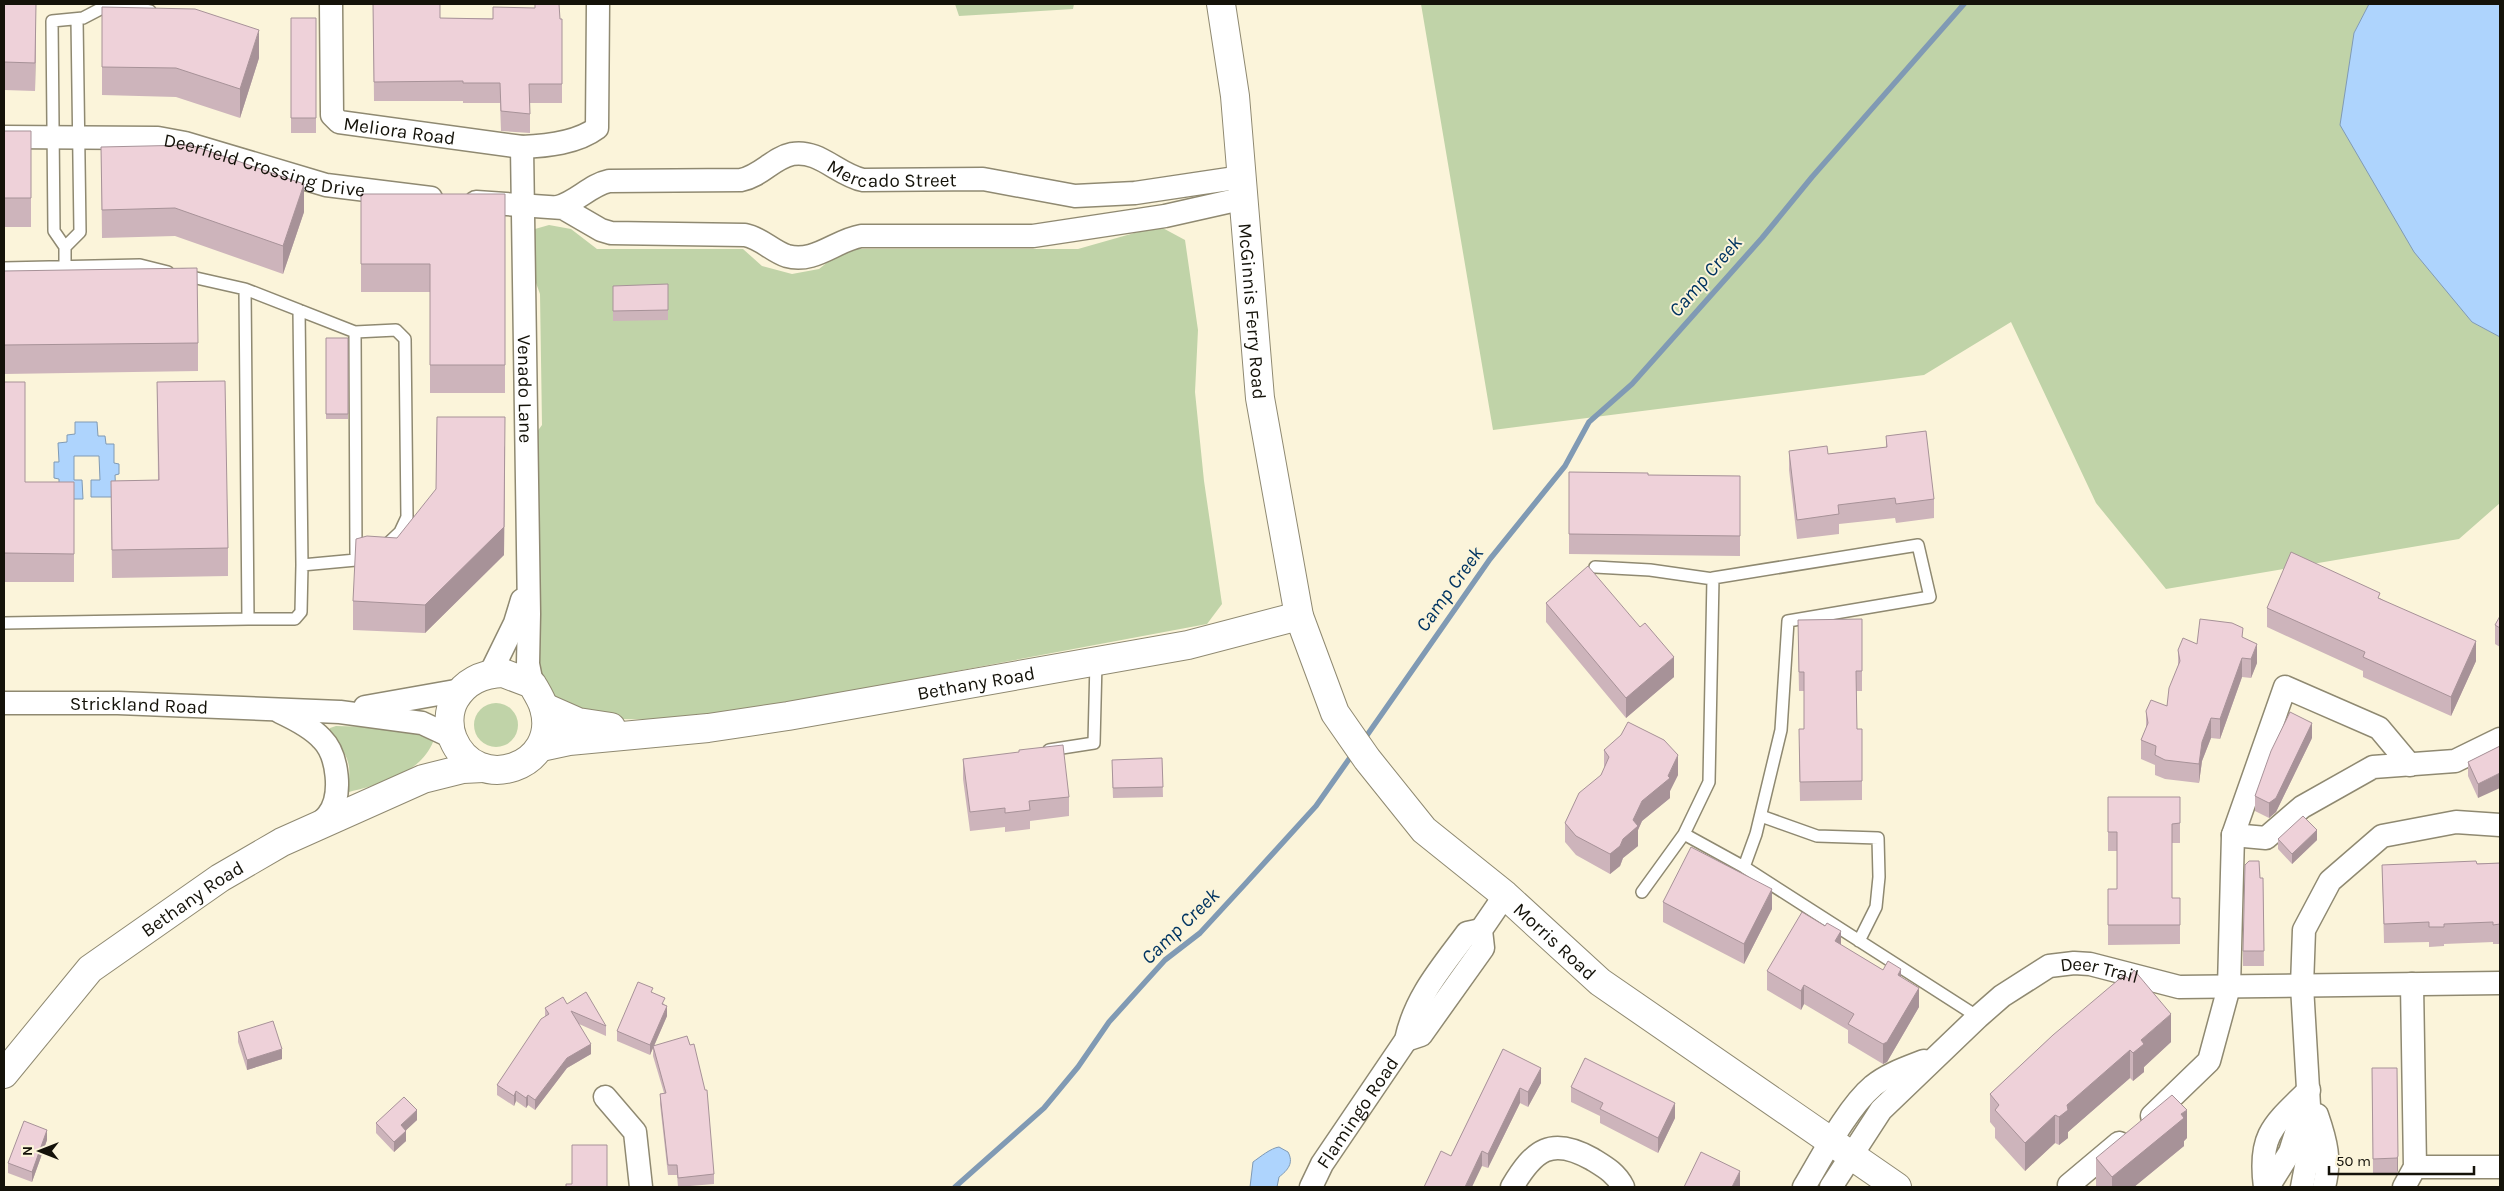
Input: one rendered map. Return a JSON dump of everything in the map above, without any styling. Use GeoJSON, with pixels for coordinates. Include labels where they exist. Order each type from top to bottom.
{"type":"FeatureCollection","features":[{"type":"Feature","properties":{"kind":"street","name":"Meliora Road"},"geometry":{"type":"LineString","coordinates":[[331,4],[332,115],[339,122],[522,147],[543,146],[578,138],[587,135],[597,128],[598,4]]}},
{"type":"Feature","properties":{"kind":"street","name":"McGinnis Ferry Road"},"geometry":{"type":"LineString","coordinates":[[1221,4],[1235,96],[1260,398],[1299,616]]}},
{"type":"Feature","properties":{"kind":"street","name":"Deerfield Crossing Drive"},"geometry":{"type":"LineString","coordinates":[[4,137],[158,138],[172,140],[326,185],[452,200],[524,206]]}},
{"type":"Feature","properties":{"kind":"street"},"geometry":{"type":"LineString","coordinates":[[522,147],[524,206]]}},
{"type":"Feature","properties":{"kind":"street","name":"Mercado Street"},"geometry":{"type":"LineString","coordinates":[[524,206],[558,207],[571,203],[603,182],[741,180],[760,173],[782,158],[799,154],[819,158],[846,175],[863,180],[983,180],[1075,196],[1244,188]]}},
{"type":"Feature","properties":{"kind":"street","name":"Mercado Street"},"geometry":{"type":"LineString","coordinates":[[558,207],[575,214],[601,230],[611,232],[753,236],[788,256],[796,257],[820,253],[846,240],[861,236],[1048,235],[1165,216],[1244,188]]}},
{"type":"Feature","properties":{"kind":"street","name":"Venado Lane"},"geometry":{"type":"LineString","coordinates":[[524,206],[528,664],[538,696]]}},
{"type":"Feature","properties":{"kind":"street","name":"Venado Lane"},"geometry":{"type":"LineString","coordinates":[[490,674],[515,623],[527,574]]}},
{"type":"Feature","properties":{"kind":"street","name":"Bethany Road"},"geometry":{"type":"LineString","coordinates":[[540,747],[569,741],[649,734],[770,718],[1188,645],[1299,616]]}},
{"type":"Feature","properties":{"kind":"street","name":"Morris Road"},"geometry":{"type":"LineString","coordinates":[[1299,616],[1335,713],[1367,759],[1424,830],[1505,895],[1600,982],[1897,1187]]}},
{"type":"Feature","properties":{"kind":"street"},"geometry":{"type":"LineString","coordinates":[[490,674],[515,676],[538,696],[546,724],[540,747],[525,762],[512,769],[497,771],[483,768],[470,762],[454,741],[449,714],[453,701],[469,682],[490,674]]}},
{"type":"Feature","properties":{"kind":"street"},"geometry":{"type":"LineString","coordinates":[[2069,1185],[2155,1114],[2209,1061],[2229,987],[2233,835],[2285,687],[2380,728],[2410,765]]}},
{"type":"Feature","properties":{"kind":"street","name":"Strickland Road"},"geometry":{"type":"LineString","coordinates":[[340,712],[461,690]]}},
{"type":"Feature","properties":{"kind":"street","name":"Bethany Road"},"geometry":{"type":"LineString","coordinates":[[538,696],[578,722],[649,734]]}},
{"type":"Feature","properties":{"kind":"street","name":"Strickland Road"},"geometry":{"type":"LineString","coordinates":[[4,703],[118,702],[340,712],[418,722],[454,741]]}},
{"type":"Feature","properties":{"kind":"street","name":"Strickland Road"},"geometry":{"type":"LineString","coordinates":[[275,710],[298,721],[322,739],[328,746],[334,762],[337,781],[335,798],[329,814],[314,828]]}},
{"type":"Feature","properties":{"kind":"street"},"geometry":{"type":"LineString","coordinates":[[2233,835],[2266,838],[2302,807],[2373,767],[2455,762],[2500,739]]}},
{"type":"Feature","properties":{"kind":"street","name":"Bethany Road"},"geometry":{"type":"LineString","coordinates":[[423,779],[438,768],[454,741]]}},
{"type":"Feature","properties":{"kind":"street","name":"Bethany Road"},"geometry":{"type":"LineString","coordinates":[[4,1074],[90,969],[220,878],[282,842],[423,779],[463,769],[483,768]]}},
{"type":"Feature","properties":{"kind":"street"},"geometry":{"type":"LineString","coordinates":[[2302,1187],[2311,1140],[2302,986],[2304,930],[2330,881],[2382,836],[2456,822],[2500,825]]}},
{"type":"Feature","properties":{"kind":"street","name":"Flamingo Road"},"geometry":{"type":"LineString","coordinates":[[1406,1040],[1420,1035],[1483,948],[1481,930],[1505,895]]}},
{"type":"Feature","properties":{"kind":"street","name":"Flamingo Road"},"geometry":{"type":"LineString","coordinates":[[1311,1187],[1322,1164],[1406,1040],[1410,1018],[1425,989],[1467,933],[1481,930]]}},
{"type":"Feature","properties":{"kind":"street","name":"Deer Trail"},"geometry":{"type":"LineString","coordinates":[[1841,1148],[1978,1017],[2049,966],[2090,964],[2179,987],[2500,983]]}},
{"type":"Feature","properties":{"kind":"street"},"geometry":{"type":"LineString","coordinates":[[1440,969],[1458,982]]}},
{"type":"Feature","properties":{"kind":"street"},"geometry":{"type":"LineString","coordinates":[[2404,1187],[2415,1167],[2412,984]]}},
{"type":"Feature","properties":{"kind":"street"},"geometry":{"type":"LineString","coordinates":[[2266,1187],[2262,1163],[2264,1143],[2282,1116],[2309,1090]]}},
{"type":"Feature","properties":{"kind":"street"},"geometry":{"type":"LineString","coordinates":[[2309,1090],[2327,1145],[2329,1161],[2324,1187]]}},
{"type":"Feature","properties":{"kind":"street"},"geometry":{"type":"LineString","coordinates":[[605,1097],[635,1132],[641,1187]]}},
{"type":"Feature","properties":{"kind":"street"},"geometry":{"type":"LineString","coordinates":[[1512,1187],[1528,1162],[1535,1156],[1547,1149],[1561,1147],[1581,1153],[1610,1170],[1622,1187]]}},
{"type":"Feature","properties":{"kind":"street"},"geometry":{"type":"LineString","coordinates":[[1804,1187],[1841,1148]]}},
{"type":"Feature","properties":{"kind":"street"},"geometry":{"type":"LineString","coordinates":[[1831,1187],[1841,1148]]}},
{"type":"Feature","properties":{"kind":"street"},"geometry":{"type":"LineString","coordinates":[[2415,1167],[2500,1167]]}},
{"type":"Feature","properties":{"kind":"lane"},"geometry":{"type":"LineString","coordinates":[[82,18],[106,6],[117,5],[161,15],[131,19]]}},
{"type":"Feature","properties":{"kind":"lane"},"geometry":{"type":"LineString","coordinates":[[65,247],[80,232],[79,137],[82,18]]}},
{"type":"Feature","properties":{"kind":"lane"},"geometry":{"type":"LineString","coordinates":[[65,267],[65,247],[54,231],[52,21],[82,18],[105,19]]}},
{"type":"Feature","properties":{"kind":"lane"},"geometry":{"type":"LineString","coordinates":[[4,268],[140,266],[245,289],[355,332],[396,330],[405,339],[407,517],[400,532],[374,555],[356,560],[302,564]]}},
{"type":"Feature","properties":{"kind":"lane"},"geometry":{"type":"LineString","coordinates":[[245,289],[248,620]]}},
{"type":"Feature","properties":{"kind":"lane"},"geometry":{"type":"LineString","coordinates":[[4,624],[295,619],[301,612],[302,564],[299,310]]}},
{"type":"Feature","properties":{"kind":"lane"},"geometry":{"type":"LineString","coordinates":[[355,332],[356,560]]}},
{"type":"Feature","properties":{"kind":"lane"},"geometry":{"type":"LineString","coordinates":[[1595,567],[1650,570],[1713,579],[1918,545],[1930,598],[1788,621],[1781,730],[1761,816],[1744,867]]}},
{"type":"Feature","properties":{"kind":"lane"},"geometry":{"type":"LineString","coordinates":[[1642,892],[1684,834],[1710,782],[1713,579]]}},
{"type":"Feature","properties":{"kind":"lane"},"geometry":{"type":"LineString","coordinates":[[1036,752],[1094,743],[1096,660]]}},
{"type":"Feature","properties":{"kind":"lane"},"geometry":{"type":"LineString","coordinates":[[1761,816],[1817,836],[1878,838],[1879,878],[1876,907],[1859,941]]}},
{"type":"Feature","properties":{"kind":"lane"},"geometry":{"type":"LineString","coordinates":[[1684,834],[1744,867],[1978,1017]]}},
{"type":"Feature","properties":{"kind":"green space"},"geometry":{"type":"Polygon","coordinates":[[[955,4],[1074,4],[1073,9],[959,16],[955,4]]]}},
{"type":"Feature","properties":{"kind":"green space"},"geometry":{"type":"Polygon","coordinates":[[[1421,4],[2369,4],[2354,33],[2472,322],[2500,337],[2500,503],[2459,539],[2166,589],[2096,503],[2011,322],[1924,375],[1493,430],[1421,4]]]}},
{"type":"Feature","properties":{"kind":"green space"},"geometry":{"type":"Polygon","coordinates":[[[549,225],[571,229],[597,249],[743,249],[762,266],[792,274],[819,269],[844,249],[1078,249],[1159,226],[1185,240],[1198,330],[1195,392],[1204,481],[1222,604],[1207,624],[687,720],[619,719],[568,709],[548,695],[536,652],[534,436],[542,425],[540,294],[532,272],[535,229],[549,225]]]}},
{"type":"Feature","properties":{"kind":"green space"},"geometry":{"type":"Polygon","coordinates":[[[500,703],[512,709],[517,716],[517,734],[512,741],[505,746],[492,747],[484,744],[477,737],[474,721],[477,713],[484,706],[500,703]]]}},
{"type":"Feature","properties":{"kind":"green space"},"geometry":{"type":"Polygon","coordinates":[[[336,726],[409,728],[432,738],[433,742],[427,753],[409,770],[386,781],[349,792],[348,761],[329,731],[330,728],[336,726]]]}},
{"type":"Feature","properties":{"kind":"water"},"geometry":{"type":"Polygon","coordinates":[[[2369,4],[2500,4],[2500,337],[2472,322],[2414,252],[2340,125],[2354,33],[2369,4]]]}},
{"type":"Feature","properties":{"kind":"water"},"geometry":{"type":"Polygon","coordinates":[[[75,422],[97,422],[98,436],[105,436],[106,444],[114,444],[114,463],[119,464],[119,474],[115,475],[116,497],[91,497],[91,480],[100,480],[99,456],[74,456],[74,480],[82,480],[83,499],[59,499],[59,479],[54,478],[54,462],[59,462],[58,443],[67,442],[67,435],[75,434],[75,422]]]}},
{"type":"Feature","properties":{"kind":"water"},"geometry":{"type":"Polygon","coordinates":[[[1279,1147],[1288,1152],[1290,1163],[1279,1177],[1277,1187],[1250,1187],[1253,1162],[1269,1151],[1279,1147]]]}},
{"type":"Feature","properties":{"kind":"building"},"geometry":{"type":"Polygon","coordinates":[[[4,4],[36,4],[35,63],[4,62],[4,4]]]}},
{"type":"Feature","properties":{"kind":"building"},"geometry":{"type":"Polygon","coordinates":[[[373,4],[440,4],[440,18],[493,19],[493,7],[535,8],[535,4],[559,4],[560,19],[562,19],[562,84],[529,84],[530,114],[501,111],[500,83],[463,83],[463,81],[374,82],[373,4]]]}},
{"type":"Feature","properties":{"kind":"building"},"geometry":{"type":"Polygon","coordinates":[[[102,7],[195,9],[259,30],[240,89],[176,68],[102,67],[102,7]]]}},
{"type":"Feature","properties":{"kind":"building"},"geometry":{"type":"Polygon","coordinates":[[[291,18],[316,18],[316,118],[291,118],[291,18]]]}},
{"type":"Feature","properties":{"kind":"building"},"geometry":{"type":"Polygon","coordinates":[[[4,131],[31,131],[31,198],[4,198],[4,131]]]}},
{"type":"Feature","properties":{"kind":"building"},"geometry":{"type":"Polygon","coordinates":[[[191,145],[304,184],[283,246],[175,208],[102,210],[101,147],[191,145]]]}},
{"type":"Feature","properties":{"kind":"building"},"geometry":{"type":"Polygon","coordinates":[[[361,194],[505,194],[505,365],[430,365],[430,264],[361,264],[361,194]]]}},
{"type":"Feature","properties":{"kind":"building"},"geometry":{"type":"Polygon","coordinates":[[[197,268],[198,343],[4,345],[4,271],[197,268]]]}},
{"type":"Feature","properties":{"kind":"building"},"geometry":{"type":"Polygon","coordinates":[[[668,284],[668,310],[613,311],[613,286],[668,284]]]}},
{"type":"Feature","properties":{"kind":"building"},"geometry":{"type":"Polygon","coordinates":[[[326,338],[348,338],[348,414],[326,414],[326,338]]]}},
{"type":"Feature","properties":{"kind":"building"},"geometry":{"type":"Polygon","coordinates":[[[225,381],[228,548],[112,550],[111,481],[159,480],[157,382],[225,381]]]}},
{"type":"Feature","properties":{"kind":"building"},"geometry":{"type":"Polygon","coordinates":[[[4,382],[25,382],[25,482],[74,482],[74,554],[4,553],[4,382]]]}},
{"type":"Feature","properties":{"kind":"building"},"geometry":{"type":"Polygon","coordinates":[[[437,417],[505,417],[504,527],[425,605],[353,601],[356,539],[367,536],[397,538],[436,489],[437,417]]]}},
{"type":"Feature","properties":{"kind":"building"},"geometry":{"type":"Polygon","coordinates":[[[1926,431],[1934,499],[1896,504],[1895,498],[1838,505],[1839,514],[1797,520],[1789,451],[1827,446],[1828,454],[1887,447],[1886,436],[1926,431]]]}},
{"type":"Feature","properties":{"kind":"building"},"geometry":{"type":"Polygon","coordinates":[[[1569,472],[1740,476],[1740,536],[1569,534],[1569,472]]]}},
{"type":"Feature","properties":{"kind":"building"},"geometry":{"type":"Polygon","coordinates":[[[2291,552],[2380,593],[2378,598],[2476,641],[2451,697],[2363,657],[2365,652],[2267,608],[2291,552]]]}},
{"type":"Feature","properties":{"kind":"building"},"geometry":{"type":"Polygon","coordinates":[[[1588,566],[1640,627],[1645,623],[1674,657],[1626,698],[1546,603],[1588,566]]]}},
{"type":"Feature","properties":{"kind":"building"},"geometry":{"type":"Polygon","coordinates":[[[2500,616],[2500,628],[2495,625],[2500,616]]]}},
{"type":"Feature","properties":{"kind":"building"},"geometry":{"type":"Polygon","coordinates":[[[1862,619],[1862,671],[1856,671],[1857,729],[1862,729],[1862,781],[1800,782],[1799,729],[1804,729],[1804,672],[1799,672],[1798,620],[1862,619]]]}},
{"type":"Feature","properties":{"kind":"building"},"geometry":{"type":"Polygon","coordinates":[[[2200,619],[2232,623],[2243,628],[2242,637],[2257,644],[2251,659],[2242,658],[2220,719],[2211,718],[2202,742],[2199,764],[2165,760],[2155,755],[2156,746],[2141,740],[2148,723],[2146,711],[2151,700],[2167,706],[2169,688],[2180,661],[2178,650],[2183,638],[2197,644],[2200,619]]]}},
{"type":"Feature","properties":{"kind":"building"},"geometry":{"type":"Polygon","coordinates":[[[2290,712],[2312,723],[2276,798],[2269,803],[2255,796],[2271,751],[2290,712]]]}},
{"type":"Feature","properties":{"kind":"building"},"geometry":{"type":"Polygon","coordinates":[[[1628,722],[1664,740],[1678,755],[1668,776],[1670,778],[1642,801],[1633,820],[1638,826],[1610,854],[1576,836],[1565,823],[1579,793],[1601,775],[1609,757],[1604,750],[1621,735],[1628,722]]]}},
{"type":"Feature","properties":{"kind":"building"},"geometry":{"type":"Polygon","coordinates":[[[1063,745],[1069,797],[1029,801],[1030,810],[1005,813],[1005,808],[970,812],[963,759],[1063,745]]]}},
{"type":"Feature","properties":{"kind":"building"},"geometry":{"type":"Polygon","coordinates":[[[2500,746],[2500,773],[2478,784],[2468,762],[2500,746]]]}},
{"type":"Feature","properties":{"kind":"building"},"geometry":{"type":"Polygon","coordinates":[[[1162,758],[1163,787],[1113,788],[1112,760],[1162,758]]]}},
{"type":"Feature","properties":{"kind":"building"},"geometry":{"type":"Polygon","coordinates":[[[2108,797],[2180,797],[2180,823],[2172,824],[2172,898],[2180,898],[2180,925],[2108,925],[2108,889],[2117,889],[2117,832],[2108,832],[2108,797]]]}},
{"type":"Feature","properties":{"kind":"building"},"geometry":{"type":"Polygon","coordinates":[[[2303,816],[2317,830],[2292,854],[2278,839],[2303,816]]]}},
{"type":"Feature","properties":{"kind":"building"},"geometry":{"type":"Polygon","coordinates":[[[1691,847],[1772,889],[1744,944],[1663,902],[1691,847]]]}},
{"type":"Feature","properties":{"kind":"building"},"geometry":{"type":"Polygon","coordinates":[[[2249,861],[2259,861],[2260,878],[2263,878],[2264,951],[2243,951],[2245,865],[2249,861]]]}},
{"type":"Feature","properties":{"kind":"building"},"geometry":{"type":"Polygon","coordinates":[[[2476,861],[2477,864],[2500,863],[2500,924],[2493,925],[2493,922],[2444,924],[2444,927],[2429,927],[2429,922],[2384,924],[2382,865],[2476,861]]]}},
{"type":"Feature","properties":{"kind":"building"},"geometry":{"type":"Polygon","coordinates":[[[1802,912],[1825,926],[1827,923],[1841,931],[1835,941],[1883,970],[1888,961],[1901,969],[1898,975],[1919,988],[1887,1042],[1883,1044],[1848,1024],[1854,1014],[1804,985],[1801,991],[1767,971],[1802,912]]]}},
{"type":"Feature","properties":{"kind":"building"},"geometry":{"type":"Polygon","coordinates":[[[2134,970],[2171,1014],[2141,1040],[2144,1044],[2133,1053],[2130,1050],[2067,1105],[2068,1110],[2059,1117],[2055,1115],[2025,1143],[1995,1110],[1999,1105],[1990,1094],[2053,1035],[2124,975],[2129,979],[2134,970]]]}},
{"type":"Feature","properties":{"kind":"building"},"geometry":{"type":"Polygon","coordinates":[[[638,982],[653,988],[651,992],[665,998],[662,1004],[667,1006],[650,1045],[617,1031],[638,982]]]}},
{"type":"Feature","properties":{"kind":"building"},"geometry":{"type":"Polygon","coordinates":[[[586,992],[606,1026],[571,1011],[591,1044],[567,1058],[535,1100],[528,1095],[526,1098],[516,1091],[514,1096],[497,1085],[541,1019],[549,1014],[545,1008],[563,997],[567,1004],[586,992]]]}},
{"type":"Feature","properties":{"kind":"building"},"geometry":{"type":"Polygon","coordinates":[[[273,1021],[282,1049],[247,1060],[238,1032],[273,1021]]]}},
{"type":"Feature","properties":{"kind":"building"},"geometry":{"type":"Polygon","coordinates":[[[687,1036],[690,1045],[694,1044],[705,1090],[707,1090],[714,1174],[678,1178],[677,1165],[668,1165],[660,1094],[666,1093],[653,1046],[687,1036]]]}},
{"type":"Feature","properties":{"kind":"building"},"geometry":{"type":"Polygon","coordinates":[[[1503,1049],[1541,1068],[1528,1092],[1520,1088],[1488,1154],[1482,1151],[1465,1187],[1424,1187],[1441,1151],[1451,1156],[1503,1049]]]}},
{"type":"Feature","properties":{"kind":"building"},"geometry":{"type":"Polygon","coordinates":[[[1585,1058],[1675,1103],[1658,1138],[1600,1109],[1603,1103],[1571,1087],[1585,1058]]]}},
{"type":"Feature","properties":{"kind":"building"},"geometry":{"type":"Polygon","coordinates":[[[2372,1068],[2397,1068],[2397,1158],[2373,1159],[2372,1068]]]}},
{"type":"Feature","properties":{"kind":"building"},"geometry":{"type":"Polygon","coordinates":[[[2172,1095],[2187,1110],[2181,1114],[2184,1118],[2112,1177],[2096,1158],[2172,1095]]]}},
{"type":"Feature","properties":{"kind":"building"},"geometry":{"type":"Polygon","coordinates":[[[404,1097],[417,1110],[401,1125],[406,1131],[394,1142],[376,1123],[404,1097]]]}},
{"type":"Feature","properties":{"kind":"building"},"geometry":{"type":"Polygon","coordinates":[[[24,1121],[47,1130],[32,1172],[8,1163],[24,1121]]]}},
{"type":"Feature","properties":{"kind":"building"},"geometry":{"type":"Polygon","coordinates":[[[572,1145],[607,1145],[607,1187],[566,1187],[566,1184],[572,1184],[572,1145]]]}},
{"type":"Feature","properties":{"kind":"building"},"geometry":{"type":"Polygon","coordinates":[[[1701,1152],[1740,1171],[1732,1187],[1684,1187],[1701,1152]]]}},
{"type":"Feature","properties":{"kind":"waterway","name":"Camp Creek"},"geometry":{"type":"LineString","coordinates":[[1363,741],[1490,559],[1565,466],[1589,422],[1632,384],[1762,238],[1812,177],[1964,4]]}},
{"type":"Feature","properties":{"kind":"waterway","name":"Camp Creek"},"geometry":{"type":"LineString","coordinates":[[955,1187],[1044,1108],[1078,1067],[1109,1022],[1165,960],[1200,933],[1316,806],[1354,752]]}}]}
